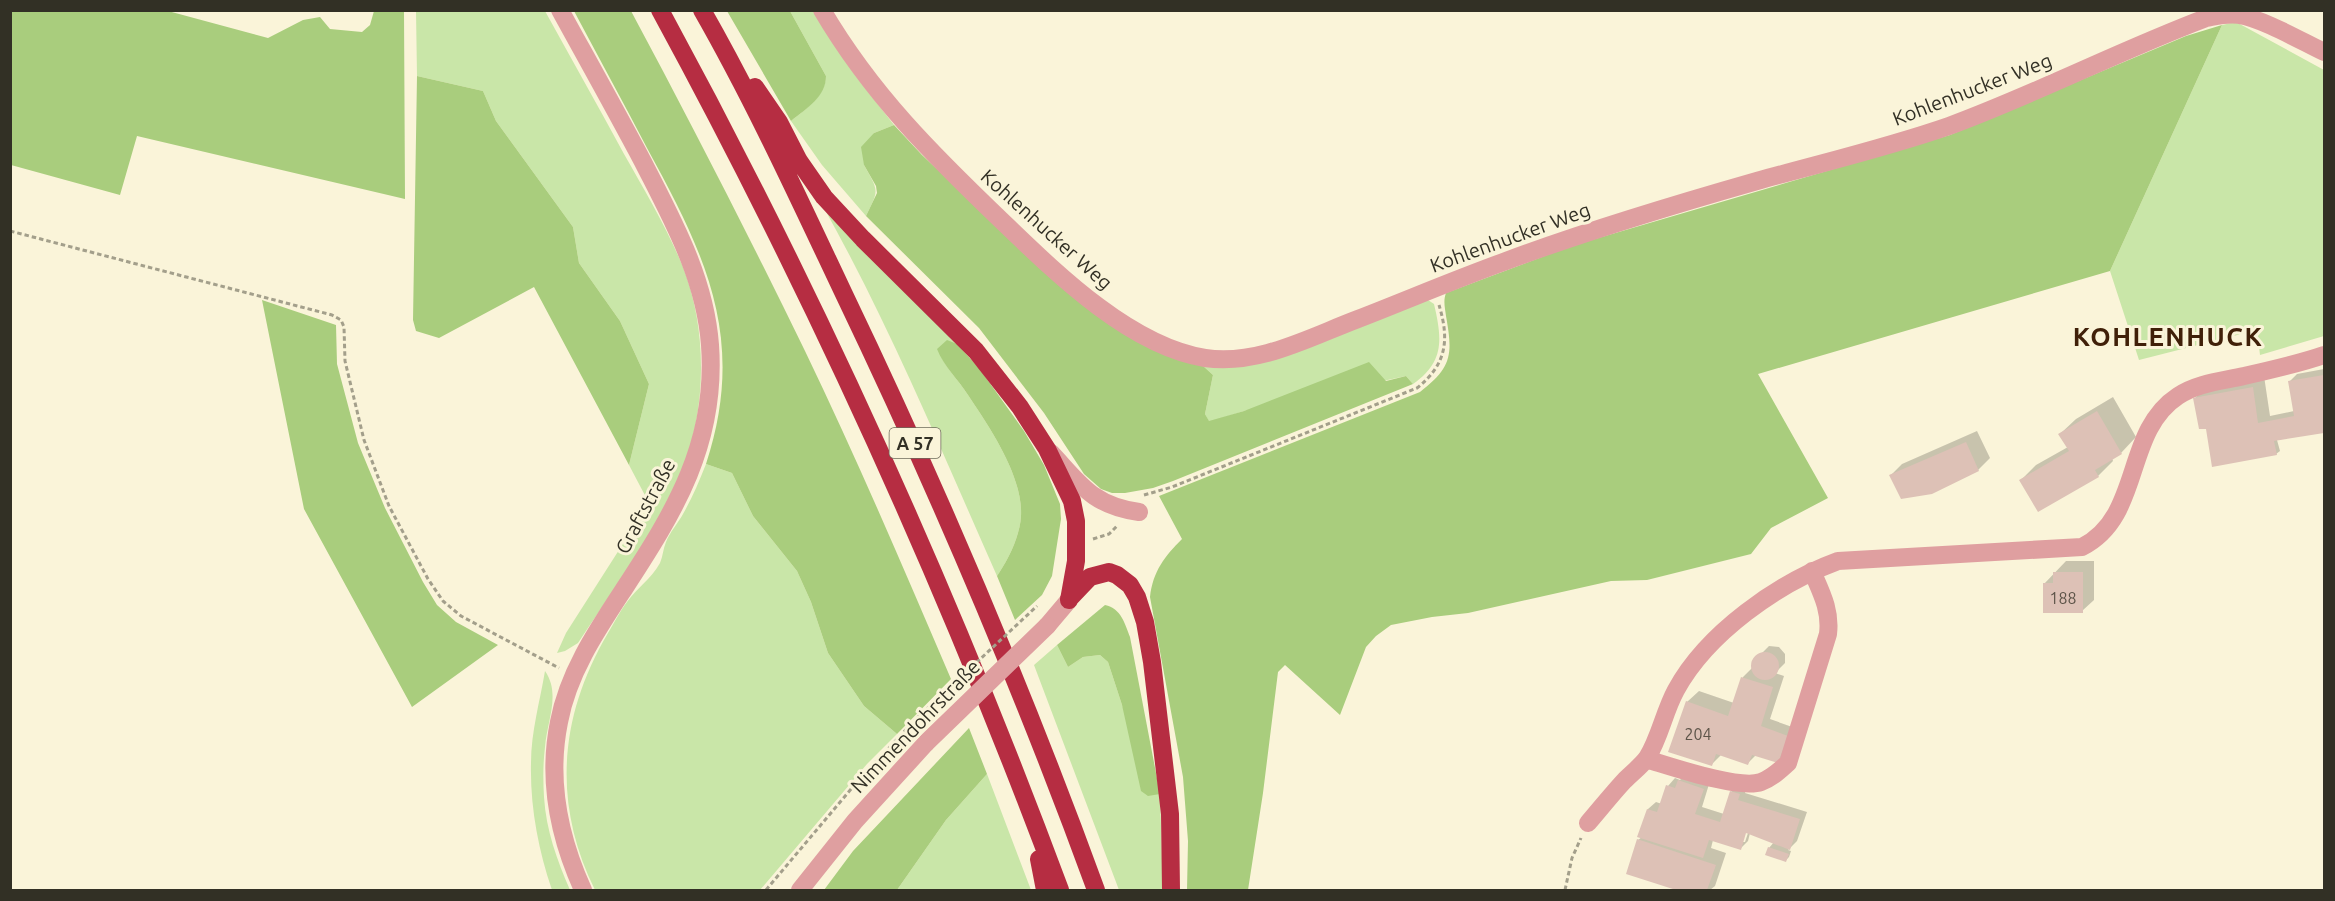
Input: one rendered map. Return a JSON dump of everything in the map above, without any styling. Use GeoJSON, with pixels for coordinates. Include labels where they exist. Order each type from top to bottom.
{"type":"FeatureCollection","features":[{"type":"Feature","properties":{"kind":"highway","name":"A 57"},"geometry":{"type":"LineString","coordinates":[[660,10],[787,254],[873,437],[951,616],[1030,810],[1060,891]]}},
{"type":"Feature","properties":{"kind":"highway","name":"A 57"},"geometry":{"type":"LineString","coordinates":[[702,10],[737,71],[906,423],[986,608],[1068,812],[1096,891]]}},
{"type":"Feature","properties":{"kind":"highway"},"geometry":{"type":"LineString","coordinates":[[702,10],[779,122],[799,160],[824,197],[976,351],[1020,407],[1047,449],[1072,501],[1076,520],[1076,561],[1069,600]]}},
{"type":"Feature","properties":{"kind":"highway"},"geometry":{"type":"LineString","coordinates":[[1069,600],[1090,578],[1109,572],[1123,579],[1137,597],[1145,622],[1152,662],[1164,761],[1170,814],[1171,891]]}},
{"type":"Feature","properties":{"kind":"highway"},"geometry":{"type":"LineString","coordinates":[[1030,810],[1045,891]]}},
{"type":"Feature","properties":{"kind":"street","name":"Graftstraße"},"geometry":{"type":"LineString","coordinates":[[560,10],[679,232],[699,282],[710,346],[710,390],[705,423],[697,455],[685,486],[659,534],[591,640],[574,675],[559,722],[555,798],[560,829],[582,891]]}},
{"type":"Feature","properties":{"kind":"street","name":"Kohlenhucker Weg"},"geometry":{"type":"LineString","coordinates":[[822,10],[850,55],[889,107],[951,172],[1081,293],[1122,322],[1163,345],[1206,358],[1246,358],[1290,345],[1506,261],[1630,218],[1878,149],[1947,126],[2206,18],[2239,15],[2325,52]]}},
{"type":"Feature","properties":{"kind":"street"},"geometry":{"type":"LineString","coordinates":[[1588,823],[1646,759],[1662,728],[1675,692],[1690,666],[1709,645],[1749,611],[1812,571],[1838,561],[2082,547],[2096,540],[2119,512],[2149,428],[2161,411],[2178,396],[2203,385],[2297,364],[2325,355]]}},
{"type":"Feature","properties":{"kind":"street"},"geometry":{"type":"LineString","coordinates":[[1047,449],[1089,494],[1104,503],[1124,510],[1138,504]]}},
{"type":"Feature","properties":{"kind":"street"},"geometry":{"type":"LineString","coordinates":[[1646,759],[1741,783],[1759,783],[1776,775],[1788,763],[1828,634],[1830,619],[1827,605],[1812,571]]}},
{"type":"Feature","properties":{"kind":"street","name":"Nimmendohrstraße"},"geometry":{"type":"LineString","coordinates":[[800,891],[855,821],[926,743],[1047,626],[1069,600]]}},
{"type":"Feature","properties":{"kind":"path"},"geometry":{"type":"LineString","coordinates":[[10,231],[321,312],[341,320],[344,327],[345,361],[364,440],[389,506],[428,579],[443,601],[461,616],[574,675]]}},
{"type":"Feature","properties":{"kind":"path"},"geometry":{"type":"LineString","coordinates":[[1138,504],[1172,487],[1417,388],[1435,371],[1444,351],[1444,326],[1434,289]]}},
{"type":"Feature","properties":{"kind":"path"},"geometry":{"type":"LineString","coordinates":[[766,891],[856,782],[916,719],[1037,606]]}},
{"type":"Feature","properties":{"kind":"path"},"geometry":{"type":"LineString","coordinates":[[1564,891],[1572,858],[1588,823]]}},
{"type":"Feature","properties":{"kind":"green space"},"geometry":{"type":"Polygon","coordinates":[[[10,11],[168,11],[268,38],[303,20],[320,17],[330,29],[362,32],[370,25],[374,11],[404,11],[405,199],[137,136],[120,195],[11,165],[10,11]]]}},
{"type":"Feature","properties":{"kind":"green space"},"geometry":{"type":"Polygon","coordinates":[[[416,11],[545,11],[670,238],[683,267],[697,318],[701,372],[699,399],[689,452],[680,476],[646,541],[578,643],[557,653],[566,633],[649,503],[629,465],[649,384],[620,321],[579,263],[573,227],[496,121],[483,91],[417,76],[416,11]]]}},
{"type":"Feature","properties":{"kind":"green space"},"geometry":{"type":"Polygon","coordinates":[[[574,11],[631,11],[763,265],[862,473],[951,679],[897,734],[864,706],[828,653],[811,602],[797,571],[753,516],[732,473],[706,464],[718,419],[722,377],[721,338],[714,300],[687,225],[574,11]]]}},
{"type":"Feature","properties":{"kind":"green space"},"geometry":{"type":"Polygon","coordinates":[[[727,11],[790,11],[826,76],[819,96],[791,121],[727,11]]]}},
{"type":"Feature","properties":{"kind":"green space"},"geometry":{"type":"Polygon","coordinates":[[[790,11],[813,11],[853,72],[894,125],[874,133],[864,165],[876,190],[866,216],[822,165],[791,121],[819,96],[826,76],[790,11]]]}},
{"type":"Feature","properties":{"kind":"green space"},"geometry":{"type":"Polygon","coordinates":[[[2236,22],[2324,70],[2324,336],[2260,355],[2257,330],[2139,360],[2110,271],[2222,25],[2236,22]]]}},
{"type":"Feature","properties":{"kind":"green space"},"geometry":{"type":"Polygon","coordinates":[[[2222,25],[2110,271],[1758,374],[1828,498],[1771,528],[1751,554],[1647,580],[1611,581],[1468,613],[1391,625],[1366,647],[1340,715],[1285,665],[1278,672],[1248,890],[1187,890],[1188,841],[1183,777],[1150,597],[1154,579],[1161,565],[1182,539],[1159,496],[1420,392],[1439,375],[1448,359],[1449,341],[1444,304],[1446,293],[1571,246],[1950,135],[2186,36],[2222,25]]]}},
{"type":"Feature","properties":{"kind":"green space"},"geometry":{"type":"Polygon","coordinates":[[[417,76],[483,91],[496,121],[573,227],[579,263],[620,321],[649,384],[629,465],[534,287],[439,338],[416,331],[413,320],[417,76]]]}},
{"type":"Feature","properties":{"kind":"green space"},"geometry":{"type":"Polygon","coordinates":[[[894,125],[922,155],[1029,256],[1202,365],[1213,375],[1205,414],[1209,421],[1244,411],[1369,362],[1386,381],[1406,376],[1413,384],[1153,488],[1125,493],[1112,493],[1101,489],[1084,474],[1044,413],[979,328],[866,216],[877,193],[876,186],[864,165],[861,147],[874,133],[894,125]]]}},
{"type":"Feature","properties":{"kind":"green space"},"geometry":{"type":"Polygon","coordinates":[[[824,208],[957,344],[938,349],[944,362],[977,408],[1004,453],[1017,485],[1020,501],[1021,516],[1016,540],[997,576],[893,344],[824,208]]]}},
{"type":"Feature","properties":{"kind":"green space"},"geometry":{"type":"Polygon","coordinates":[[[262,300],[336,325],[337,364],[358,443],[385,508],[437,605],[456,622],[498,645],[412,707],[304,509],[262,300]]]}},
{"type":"Feature","properties":{"kind":"green space"},"geometry":{"type":"Polygon","coordinates":[[[1428,300],[1434,304],[1437,316],[1438,348],[1431,367],[1413,384],[1406,376],[1244,411],[1209,422],[1205,414],[1213,375],[1202,365],[1428,300]]]}},
{"type":"Feature","properties":{"kind":"green space"},"geometry":{"type":"Polygon","coordinates":[[[947,340],[957,344],[979,368],[1024,431],[1044,465],[1060,504],[1061,519],[1052,576],[1042,595],[1015,620],[997,576],[1013,548],[1020,524],[1017,485],[995,437],[937,349],[947,340]]]}},
{"type":"Feature","properties":{"kind":"green space"},"geometry":{"type":"Polygon","coordinates":[[[706,464],[732,473],[753,516],[797,571],[811,602],[828,653],[864,706],[897,734],[867,764],[760,890],[595,890],[581,857],[572,825],[567,792],[567,760],[571,728],[579,696],[592,664],[619,613],[660,563],[668,538],[689,502],[706,464]]]}},
{"type":"Feature","properties":{"kind":"green space"},"geometry":{"type":"Polygon","coordinates":[[[1105,605],[1119,613],[1130,637],[1160,794],[1148,796],[1141,791],[1122,705],[1108,662],[1100,655],[1083,657],[1068,667],[1057,645],[1105,605]]]}},
{"type":"Feature","properties":{"kind":"green space"},"geometry":{"type":"Polygon","coordinates":[[[1057,645],[1068,667],[1083,657],[1100,655],[1108,662],[1122,705],[1160,794],[1163,890],[1119,890],[1034,665],[1057,645]]]}},
{"type":"Feature","properties":{"kind":"green space"},"geometry":{"type":"Polygon","coordinates":[[[545,671],[550,680],[553,698],[544,759],[545,809],[553,845],[570,890],[552,890],[539,843],[534,811],[531,751],[545,671]]]}},
{"type":"Feature","properties":{"kind":"green space"},"geometry":{"type":"Polygon","coordinates":[[[969,728],[987,774],[946,820],[897,890],[824,890],[853,851],[969,728]]]}},
{"type":"Feature","properties":{"kind":"green space"},"geometry":{"type":"Polygon","coordinates":[[[987,774],[1031,890],[897,890],[946,820],[987,774]]]}},
{"type":"Feature","properties":{"kind":"building"},"geometry":{"type":"Polygon","coordinates":[[[2324,375],[2324,433],[2274,441],[2277,455],[2212,467],[2206,429],[2199,429],[2193,398],[2253,387],[2258,423],[2294,416],[2288,381],[2324,375]]]}},
{"type":"Feature","properties":{"kind":"building"},"geometry":{"type":"Polygon","coordinates":[[[2097,411],[2122,454],[2095,470],[2099,477],[2038,512],[2019,480],[2069,451],[2058,434],[2097,411]]]}},
{"type":"Feature","properties":{"kind":"building"},"geometry":{"type":"Polygon","coordinates":[[[1966,442],[1979,471],[1932,494],[1901,499],[1889,475],[1966,442]]]}},
{"type":"Feature","properties":{"kind":"building"},"geometry":{"type":"Polygon","coordinates":[[[2053,572],[2083,572],[2083,613],[2043,613],[2043,583],[2053,583],[2053,572]]]}},
{"type":"Feature","properties":{"kind":"building"},"geometry":{"type":"Polygon","coordinates":[[[1765,652],[1775,656],[1779,666],[1775,676],[1765,680],[1755,676],[1751,666],[1755,656],[1765,652]]]}},
{"type":"Feature","properties":{"kind":"building"},"geometry":{"type":"Polygon","coordinates":[[[1741,677],[1773,687],[1761,726],[1788,736],[1778,763],[1752,755],[1748,765],[1716,754],[1712,766],[1668,752],[1686,701],[1728,716],[1741,677]]]}},
{"type":"Feature","properties":{"kind":"building"},"geometry":{"type":"Polygon","coordinates":[[[1678,780],[1704,789],[1695,814],[1720,822],[1730,791],[1740,794],[1738,800],[1800,819],[1790,850],[1746,833],[1741,850],[1709,840],[1703,858],[1637,837],[1647,809],[1657,812],[1666,785],[1675,788],[1678,780]]]}},
{"type":"Feature","properties":{"kind":"building"},"geometry":{"type":"Polygon","coordinates":[[[1637,839],[1716,865],[1707,890],[1676,890],[1626,874],[1637,839]]]}},
{"type":"Feature","properties":{"kind":"building"},"geometry":{"type":"Polygon","coordinates":[[[1768,847],[1789,854],[1786,862],[1765,855],[1768,847]]]}},
{"type":"Feature","properties":{"kind":"district","name":"KOHLENHUCK"},"geometry":{"type":"Point","coordinates":[2168,336]}}]}
